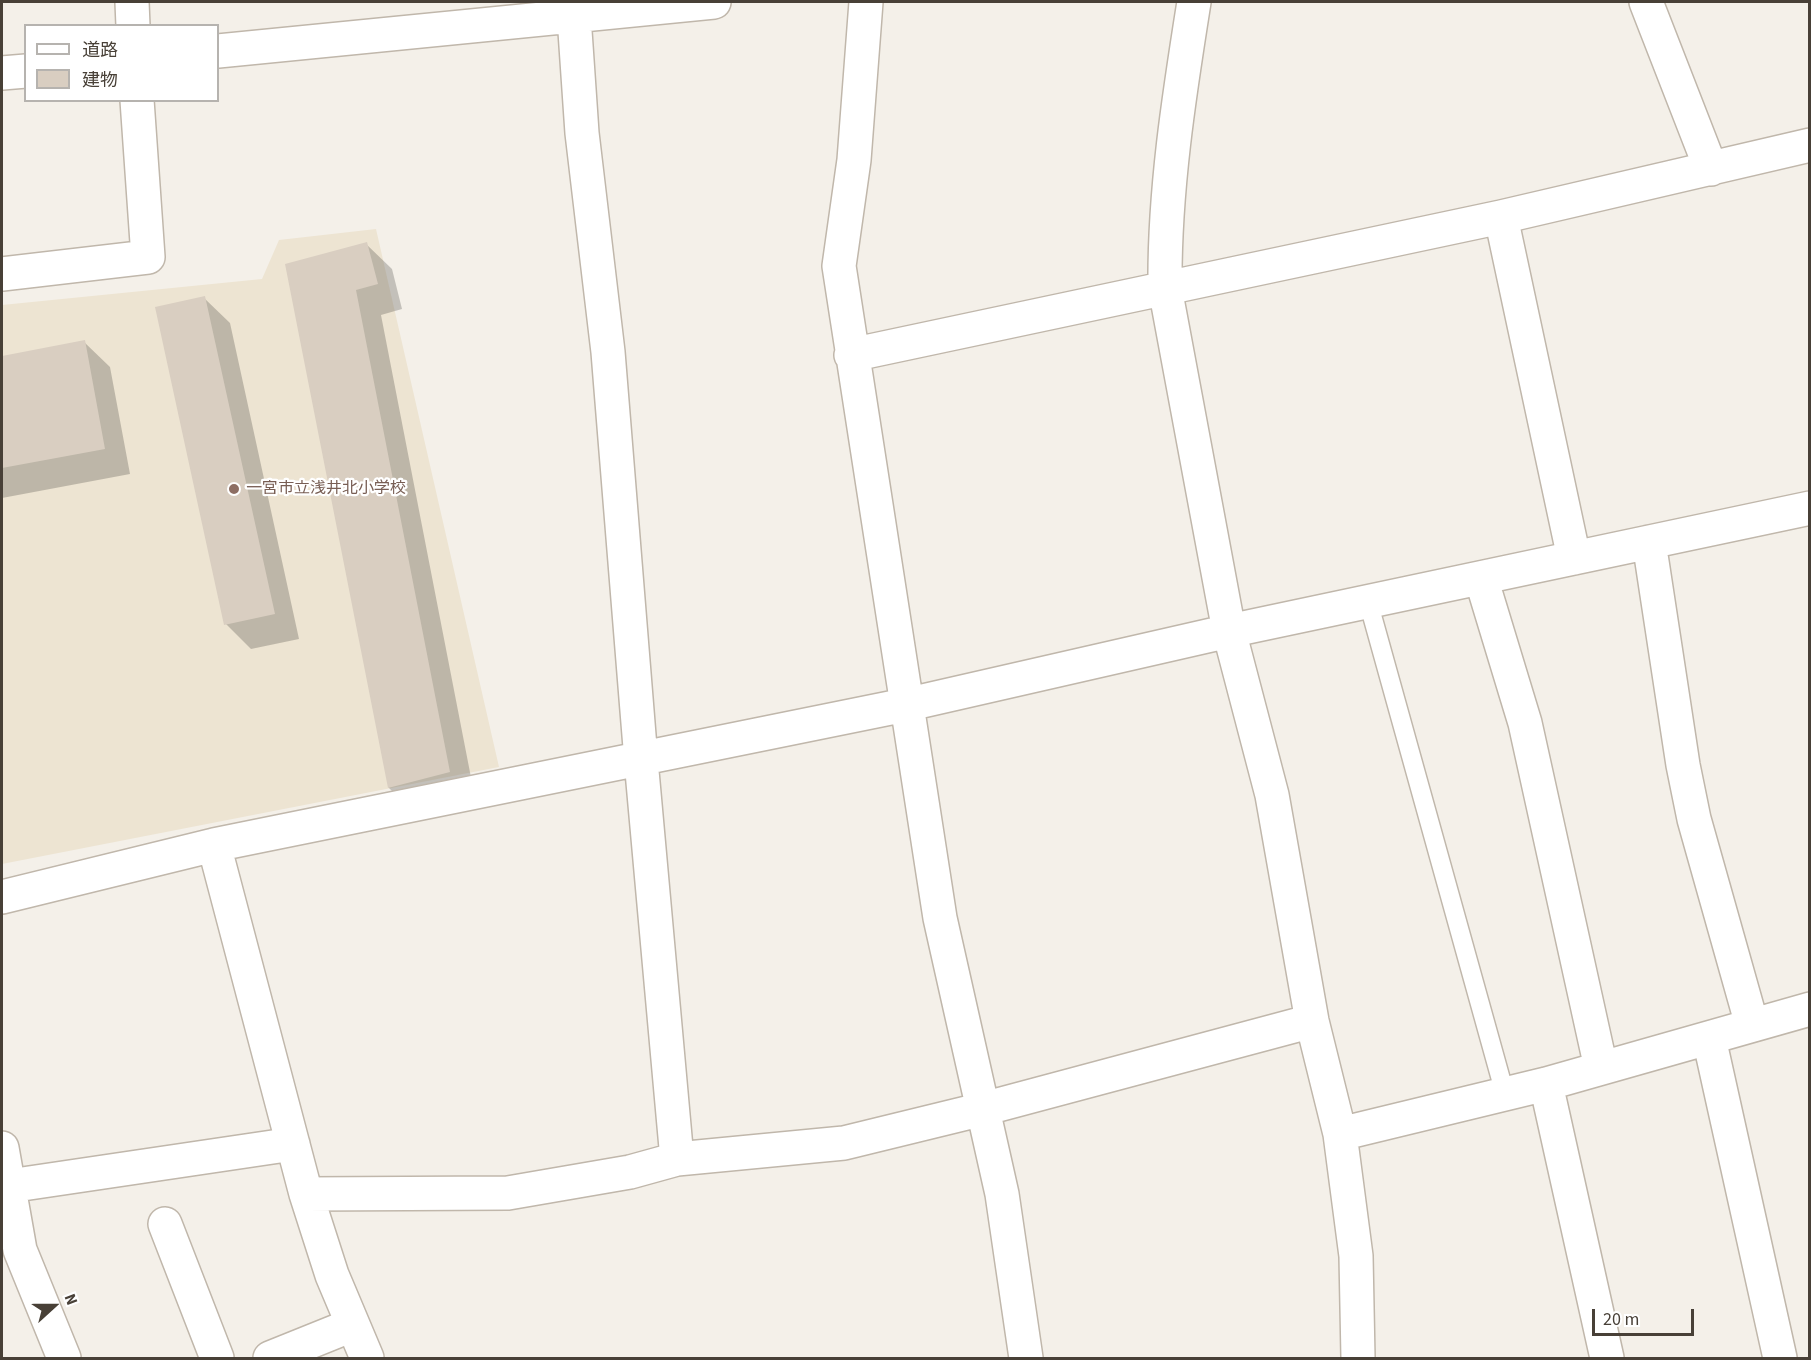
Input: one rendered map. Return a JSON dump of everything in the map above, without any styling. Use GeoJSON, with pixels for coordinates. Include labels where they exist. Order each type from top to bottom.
{"type":"FeatureCollection","features":[{"type":"Feature","properties":{"kind":"street"},"geometry":{"type":"LineString","coordinates":[[132,2],[133,24]]}},
{"type":"Feature","properties":{"kind":"street"},"geometry":{"type":"LineString","coordinates":[[219,51],[573,9],[714,2]]}},
{"type":"Feature","properties":{"kind":"street"},"geometry":{"type":"LineString","coordinates":[[866,2],[854,160],[838,266],[940,918],[1002,1194],[1026,1359]]}},
{"type":"Feature","properties":{"kind":"street"},"geometry":{"type":"LineString","coordinates":[[1194,2],[1183,75],[1165,242],[1165,288],[1229,631],[1272,795],[1312,1021],[1340,1134],[1356,1256],[1358,1359]]}},
{"type":"Feature","properties":{"kind":"street"},"geometry":{"type":"LineString","coordinates":[[1646,2],[1711,169]]}},
{"type":"Feature","properties":{"kind":"street"},"geometry":{"type":"LineString","coordinates":[[573,9],[582,133],[608,352],[640,760],[677,1159]]}},
{"type":"Feature","properties":{"kind":"street"},"geometry":{"type":"LineString","coordinates":[[2,73],[24,71]]}},
{"type":"Feature","properties":{"kind":"street"},"geometry":{"type":"LineString","coordinates":[[2,274],[148,257],[137,102]]}},
{"type":"Feature","properties":{"kind":"street"},"geometry":{"type":"LineString","coordinates":[[851,355],[1501,217],[1809,145]]}},
{"type":"Feature","properties":{"kind":"street"},"geometry":{"type":"LineString","coordinates":[[1501,217],[1574,558]]}},
{"type":"Feature","properties":{"kind":"street"},"geometry":{"type":"LineString","coordinates":[[2,897],[214,844],[906,705],[1229,631],[1809,508]]}},
{"type":"Feature","properties":{"kind":"street"},"geometry":{"type":"LineString","coordinates":[[1649,542],[1683,765],[1694,819],[1752,1026]]}},
{"type":"Feature","properties":{"kind":"street"},"geometry":{"type":"LineString","coordinates":[[1481,578],[1526,723],[1601,1068]]}},
{"type":"Feature","properties":{"kind":"street"},"geometry":{"type":"LineString","coordinates":[[214,844],[306,1194],[332,1275],[367,1359]]}},
{"type":"Feature","properties":{"kind":"street"},"geometry":{"type":"LineString","coordinates":[[1340,1134],[1546,1084],[1809,1009]]}},
{"type":"Feature","properties":{"kind":"street"},"geometry":{"type":"LineString","coordinates":[[306,1194],[508,1193],[630,1172],[677,1159],[844,1143],[983,1109],[1312,1021]]}},
{"type":"Feature","properties":{"kind":"street"},"geometry":{"type":"LineString","coordinates":[[1709,1038],[1780,1359]]}},
{"type":"Feature","properties":{"kind":"street"},"geometry":{"type":"LineString","coordinates":[[1546,1084],[1607,1359]]}},
{"type":"Feature","properties":{"kind":"street"},"geometry":{"type":"LineString","coordinates":[[9,1186],[293,1144]]}},
{"type":"Feature","properties":{"kind":"street"},"geometry":{"type":"LineString","coordinates":[[2,1148],[20,1250],[64,1359]]}},
{"type":"Feature","properties":{"kind":"street"},"geometry":{"type":"LineString","coordinates":[[165,1224],[217,1359]]}},
{"type":"Feature","properties":{"kind":"street"},"geometry":{"type":"LineString","coordinates":[[270,1359],[352,1325]]}},
{"type":"Feature","properties":{"kind":"lane"},"geometry":{"type":"LineString","coordinates":[[1368,601],[1505,1094]]}},
{"type":"Feature","properties":{"kind":"shaded area"},"geometry":{"type":"Polygon","coordinates":[[[376,229],[499,767],[2,864],[2,305],[262,279],[279,240],[376,229]]]}},
{"type":"Feature","properties":{"kind":"building"},"geometry":{"type":"Polygon","coordinates":[[[367,242],[378,284],[356,290],[450,772],[388,788],[285,264],[367,242]]]}},
{"type":"Feature","properties":{"kind":"building"},"geometry":{"type":"Polygon","coordinates":[[[205,296],[275,614],[224,625],[155,307],[205,296]]]}},
{"type":"Feature","properties":{"kind":"building"},"geometry":{"type":"Polygon","coordinates":[[[85,340],[105,449],[2,468],[2,356],[85,340]]]}},
{"type":"Feature","properties":{"kind":"place","name":"一宮市立浅井北小学校"},"geometry":{"type":"Point","coordinates":[234,489]}}]}
